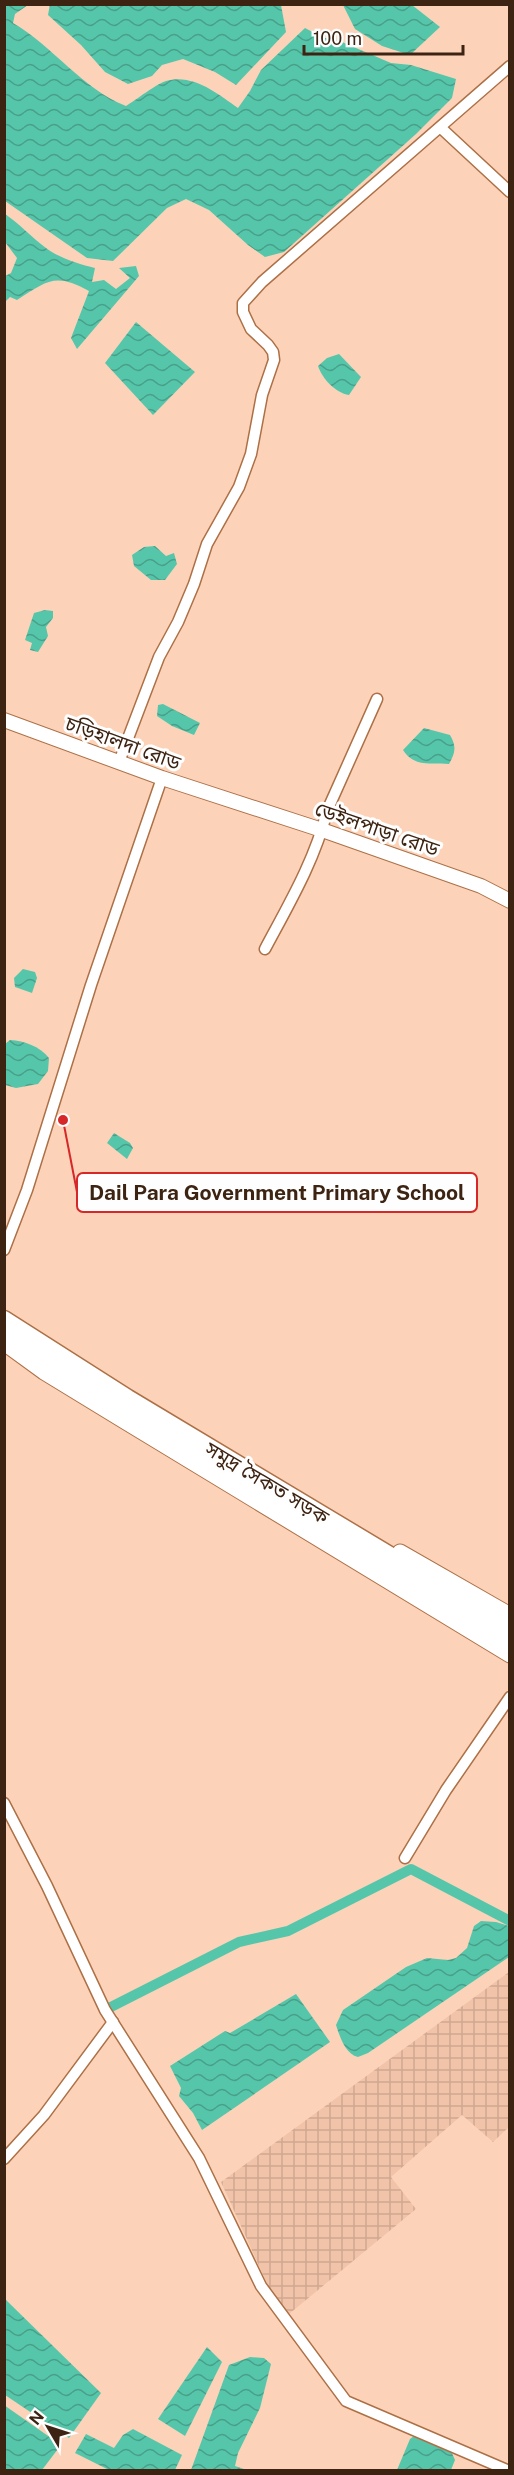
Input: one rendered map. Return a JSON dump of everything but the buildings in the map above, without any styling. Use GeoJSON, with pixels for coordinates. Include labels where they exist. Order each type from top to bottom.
{"type":"FeatureCollection","features":[{"type":"Feature","properties":{"kind":"highway"},"geometry":{"type":"LineString","coordinates":[[4,1319],[128,1398],[510,1627]]}},
{"type":"Feature","properties":{"kind":"highway"},"geometry":{"type":"LineString","coordinates":[[4,1331],[51,1364],[510,1642]]}},
{"type":"Feature","properties":{"kind":"main road","name":"চড়িহালদা রোড"},"geometry":{"type":"LineString","coordinates":[[4,720],[229,801]]}},
{"type":"Feature","properties":{"kind":"main road","name":"ডেইলপাড়া রোড"},"geometry":{"type":"LineString","coordinates":[[229,801],[322,830],[481,886],[510,901]]}},
{"type":"Feature","properties":{"kind":"main road","name":"সমুদ্র সৈকত সড়ক"},"geometry":{"type":"LineString","coordinates":[[4,1313],[153,1409],[510,1615]]}},
{"type":"Feature","properties":{"kind":"main road","name":"সমুদ্র সৈকত সড়ক"},"geometry":{"type":"LineString","coordinates":[[4,1343],[44,1372],[510,1655]]}},
{"type":"Feature","properties":{"kind":"street"},"geometry":{"type":"LineString","coordinates":[[119,762],[159,657],[178,622],[194,584],[207,544],[239,487],[251,454],[262,395],[274,360],[273,352],[268,345],[250,329],[243,312],[243,303],[262,282],[510,66]]}},
{"type":"Feature","properties":{"kind":"street"},"geometry":{"type":"LineString","coordinates":[[441,128],[510,192]]}},
{"type":"Feature","properties":{"kind":"street"},"geometry":{"type":"LineString","coordinates":[[265,948],[303,877],[327,811],[377,699]]}},
{"type":"Feature","properties":{"kind":"street"},"geometry":{"type":"LineString","coordinates":[[4,1250],[27,1190],[91,985],[162,778]]}},
{"type":"Feature","properties":{"kind":"street"},"geometry":{"type":"LineString","coordinates":[[405,1858],[446,1790],[510,1697]]}},
{"type":"Feature","properties":{"kind":"street"},"geometry":{"type":"LineString","coordinates":[[4,1803],[47,1886],[105,2010],[199,2158],[261,2286],[345,2401],[507,2470]]}},
{"type":"Feature","properties":{"kind":"street"},"geometry":{"type":"LineString","coordinates":[[4,2159],[44,2115],[113,2022]]}},
{"type":"Feature","properties":{"kind":"shaded area"},"geometry":{"type":"Polygon","coordinates":[[[509,1972],[509,2127],[493,2142],[462,2115],[391,2177],[416,2209],[283,2319],[221,2182],[509,1972]]]}},
{"type":"Feature","properties":{"kind":"water"},"geometry":{"type":"Polygon","coordinates":[[[50,4],[281,5],[286,32],[236,85],[215,72],[183,59],[162,65],[152,76],[128,84],[105,72],[81,45],[48,15],[50,4]]]}},
{"type":"Feature","properties":{"kind":"water"},"geometry":{"type":"Polygon","coordinates":[[[4,5],[28,5],[15,14],[13,23],[28,32],[95,89],[126,106],[162,83],[176,79],[205,86],[238,108],[261,70],[305,28],[322,37],[342,42],[391,63],[411,65],[456,79],[452,98],[416,134],[284,252],[265,257],[209,210],[186,199],[167,208],[113,261],[87,258],[5,201],[4,5]]]}},
{"type":"Feature","properties":{"kind":"water"},"geometry":{"type":"Polygon","coordinates":[[[343,5],[412,5],[440,27],[410,55],[382,46],[355,29],[343,5]]]}},
{"type":"Feature","properties":{"kind":"water"},"geometry":{"type":"Polygon","coordinates":[[[5,214],[51,252],[95,268],[92,282],[104,280],[116,289],[130,278],[119,268],[136,266],[139,276],[77,349],[71,338],[89,291],[59,280],[44,284],[17,300],[10,297],[5,302],[5,276],[11,273],[17,258],[5,242],[5,214]]]}},
{"type":"Feature","properties":{"kind":"water"},"geometry":{"type":"Polygon","coordinates":[[[136,322],[195,372],[153,415],[105,363],[136,322]]]}},
{"type":"Feature","properties":{"kind":"water"},"geometry":{"type":"Polygon","coordinates":[[[339,354],[361,377],[349,395],[330,384],[318,366],[327,358],[339,354]]]}},
{"type":"Feature","properties":{"kind":"water"},"geometry":{"type":"Polygon","coordinates":[[[155,546],[166,556],[174,553],[177,564],[165,580],[151,580],[134,566],[132,555],[144,547],[155,546]]]}},
{"type":"Feature","properties":{"kind":"water"},"geometry":{"type":"Polygon","coordinates":[[[45,610],[53,611],[53,618],[46,627],[48,636],[38,652],[30,650],[32,643],[25,640],[34,613],[45,610]]]}},
{"type":"Feature","properties":{"kind":"water"},"geometry":{"type":"Polygon","coordinates":[[[163,704],[200,723],[194,735],[172,726],[157,716],[158,705],[163,704]]]}},
{"type":"Feature","properties":{"kind":"water"},"geometry":{"type":"Polygon","coordinates":[[[424,728],[450,735],[454,743],[454,750],[449,764],[417,762],[403,750],[424,728]]]}},
{"type":"Feature","properties":{"kind":"water"},"geometry":{"type":"Polygon","coordinates":[[[23,969],[35,972],[37,978],[32,993],[15,987],[14,978],[23,969]]]}},
{"type":"Feature","properties":{"kind":"water"},"geometry":{"type":"Polygon","coordinates":[[[10,1040],[31,1045],[41,1050],[49,1058],[48,1071],[38,1084],[16,1088],[5,1085],[5,1044],[10,1040]]]}},
{"type":"Feature","properties":{"kind":"water"},"geometry":{"type":"Polygon","coordinates":[[[114,1133],[130,1143],[133,1148],[127,1159],[107,1143],[114,1133]]]}},
{"type":"Feature","properties":{"kind":"water"},"geometry":{"type":"Polygon","coordinates":[[[481,1921],[509,1926],[509,1957],[368,2053],[358,2057],[353,2055],[344,2044],[336,2025],[343,2010],[406,1967],[427,1958],[448,1960],[456,1958],[467,1948],[474,1926],[481,1921]]]}},
{"type":"Feature","properties":{"kind":"water"},"geometry":{"type":"Polygon","coordinates":[[[296,1994],[330,2042],[202,2130],[193,2113],[179,2096],[181,2088],[170,2066],[225,2031],[230,2033],[296,1994]]]}},
{"type":"Feature","properties":{"kind":"water"},"geometry":{"type":"Polygon","coordinates":[[[4,2298],[101,2393],[69,2438],[5,2395],[4,2298]]]}},
{"type":"Feature","properties":{"kind":"water"},"geometry":{"type":"Polygon","coordinates":[[[207,2347],[222,2362],[185,2436],[158,2419],[207,2347]]]}},
{"type":"Feature","properties":{"kind":"water"},"geometry":{"type":"Polygon","coordinates":[[[250,2357],[264,2358],[271,2364],[260,2408],[238,2453],[235,2466],[247,2470],[191,2470],[229,2365],[250,2357]]]}},
{"type":"Feature","properties":{"kind":"water"},"geometry":{"type":"Polygon","coordinates":[[[4,2405],[61,2445],[42,2470],[5,2470],[4,2405]]]}},
{"type":"Feature","properties":{"kind":"water"},"geometry":{"type":"Polygon","coordinates":[[[133,2429],[182,2455],[175,2470],[109,2470],[75,2453],[86,2434],[114,2448],[123,2435],[133,2429]]]}},
{"type":"Feature","properties":{"kind":"water"},"geometry":{"type":"Polygon","coordinates":[[[417,2434],[451,2451],[455,2460],[451,2470],[397,2470],[410,2439],[417,2434]]]}},
{"type":"Feature","properties":{"kind":"waterway"},"geometry":{"type":"LineString","coordinates":[[105,2010],[239,1942],[288,1931],[411,1869],[510,1921]]}},
{"type":"Feature","properties":{"kind":"place","name":"Dail Para Government Primary School"},"geometry":{"type":"Point","coordinates":[63,1120]}}]}
